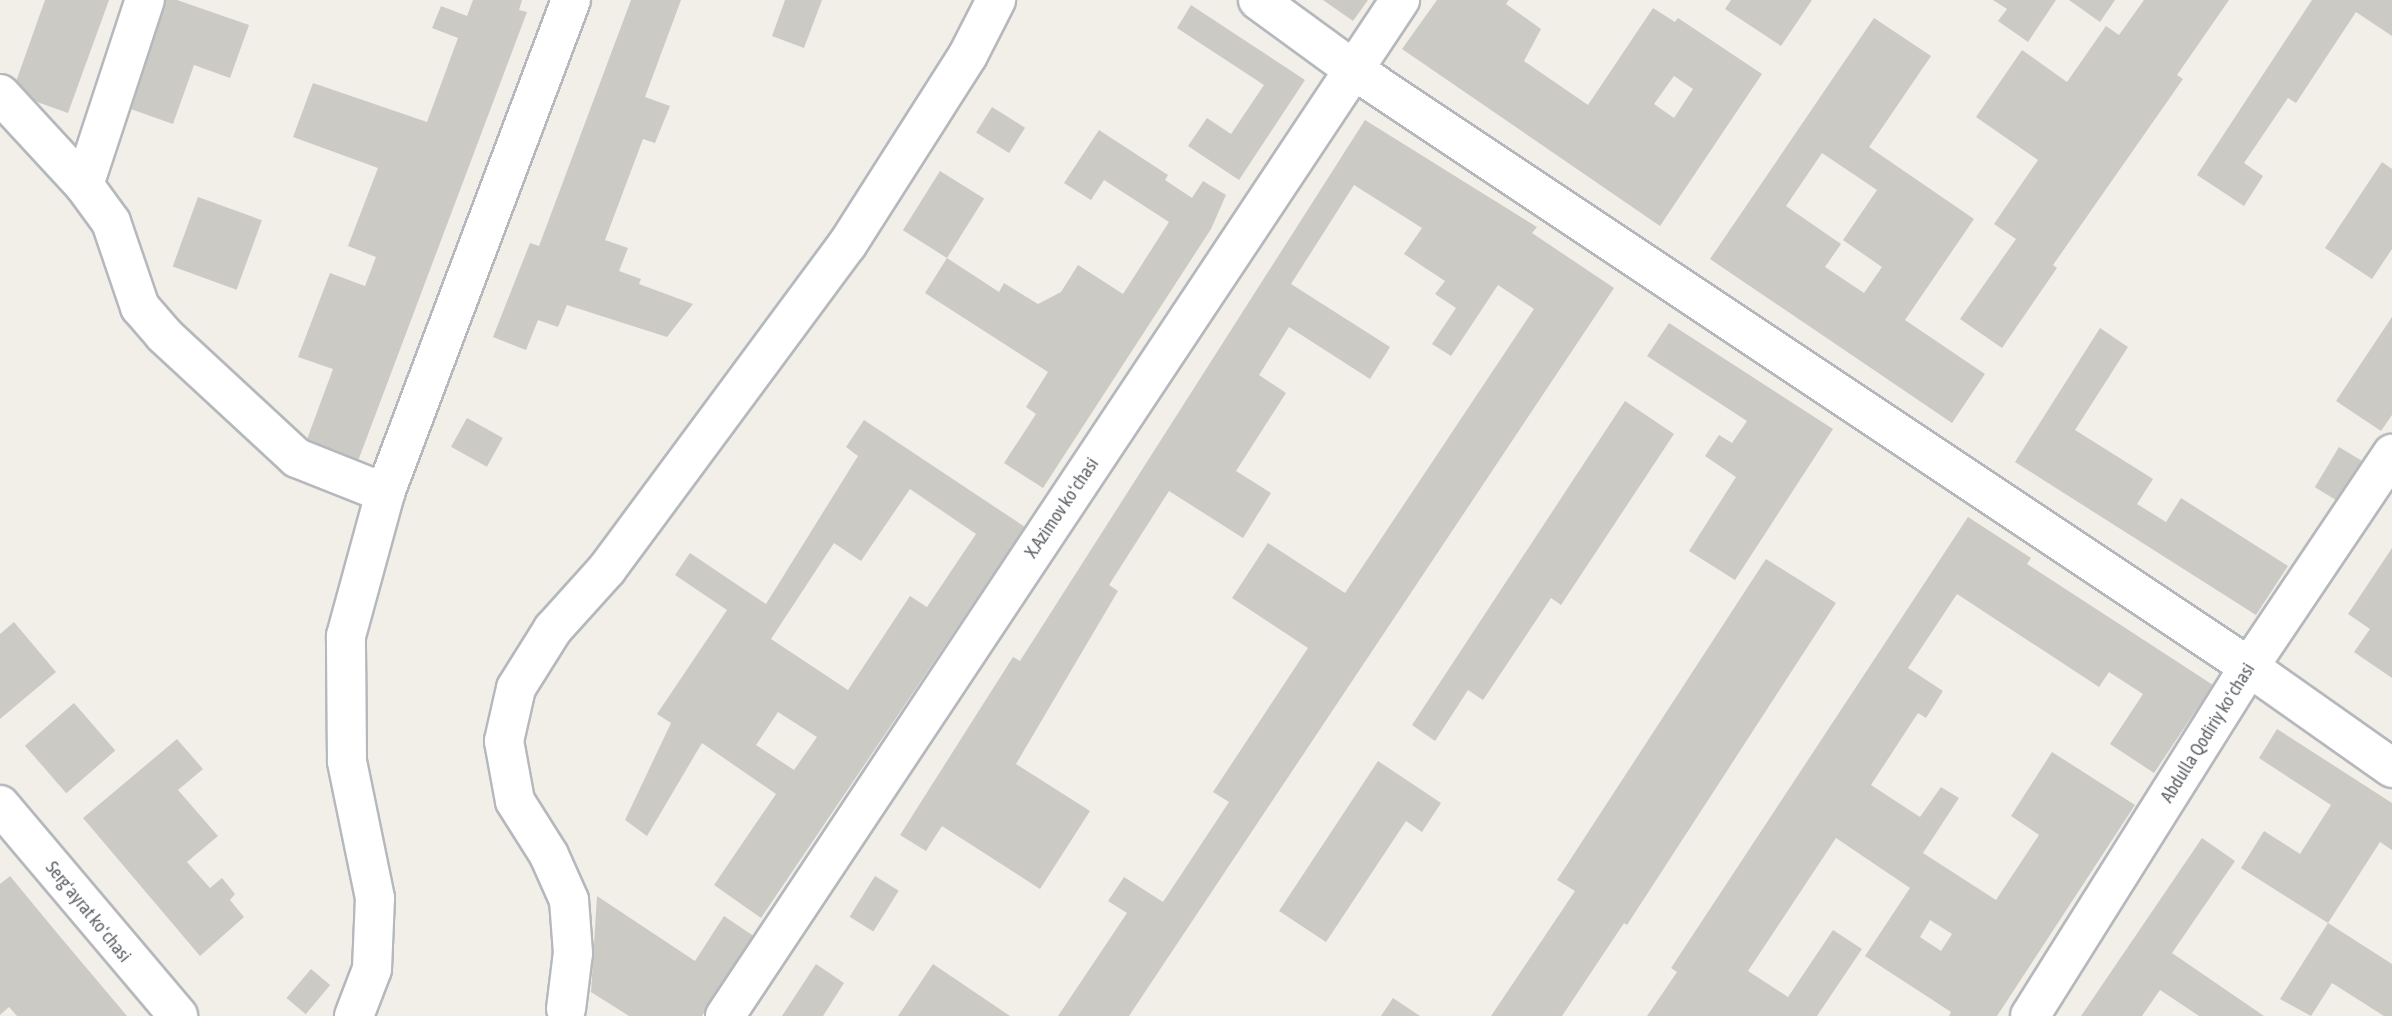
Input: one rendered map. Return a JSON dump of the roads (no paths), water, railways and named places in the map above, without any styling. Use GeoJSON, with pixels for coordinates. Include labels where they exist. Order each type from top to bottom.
{"type":"FeatureCollection","features":[{"type":"Feature","properties":{"kind":"street"},"geometry":{"type":"LineString","coordinates":[[84,184],[145,0]]}},
{"type":"Feature","properties":{"kind":"street"},"geometry":{"type":"LineString","coordinates":[[354,1016],[372,969],[375,898],[347,761],[346,636],[385,493],[571,0]]}},
{"type":"Feature","properties":{"kind":"street"},"geometry":{"type":"LineString","coordinates":[[566,1009],[573,953],[569,900],[549,855],[515,802],[504,741],[516,688],[553,629],[607,569],[847,245],[968,55],[996,0]]}},
{"type":"Feature","properties":{"kind":"street"},"geometry":{"type":"LineString","coordinates":[[1258,0],[1354,70],[2249,667],[2392,768]]}},
{"type":"Feature","properties":{"kind":"street","name":"X.Azimov koʻchasi"},"geometry":{"type":"LineString","coordinates":[[725,1016],[1400,0]]}},
{"type":"Feature","properties":{"kind":"street"},"geometry":{"type":"LineString","coordinates":[[0,94],[84,184],[111,222],[140,307],[164,335],[296,458],[385,493]]}},
{"type":"Feature","properties":{"kind":"street","name":"Abdulla Qodiriy koʻchasi"},"geometry":{"type":"LineString","coordinates":[[2031,1016],[2249,667],[2392,454]]}},
{"type":"Feature","properties":{"kind":"street","name":"Sergʻayrat koʻchasi"},"geometry":{"type":"LineString","coordinates":[[0,805],[178,1016]]}}]}
